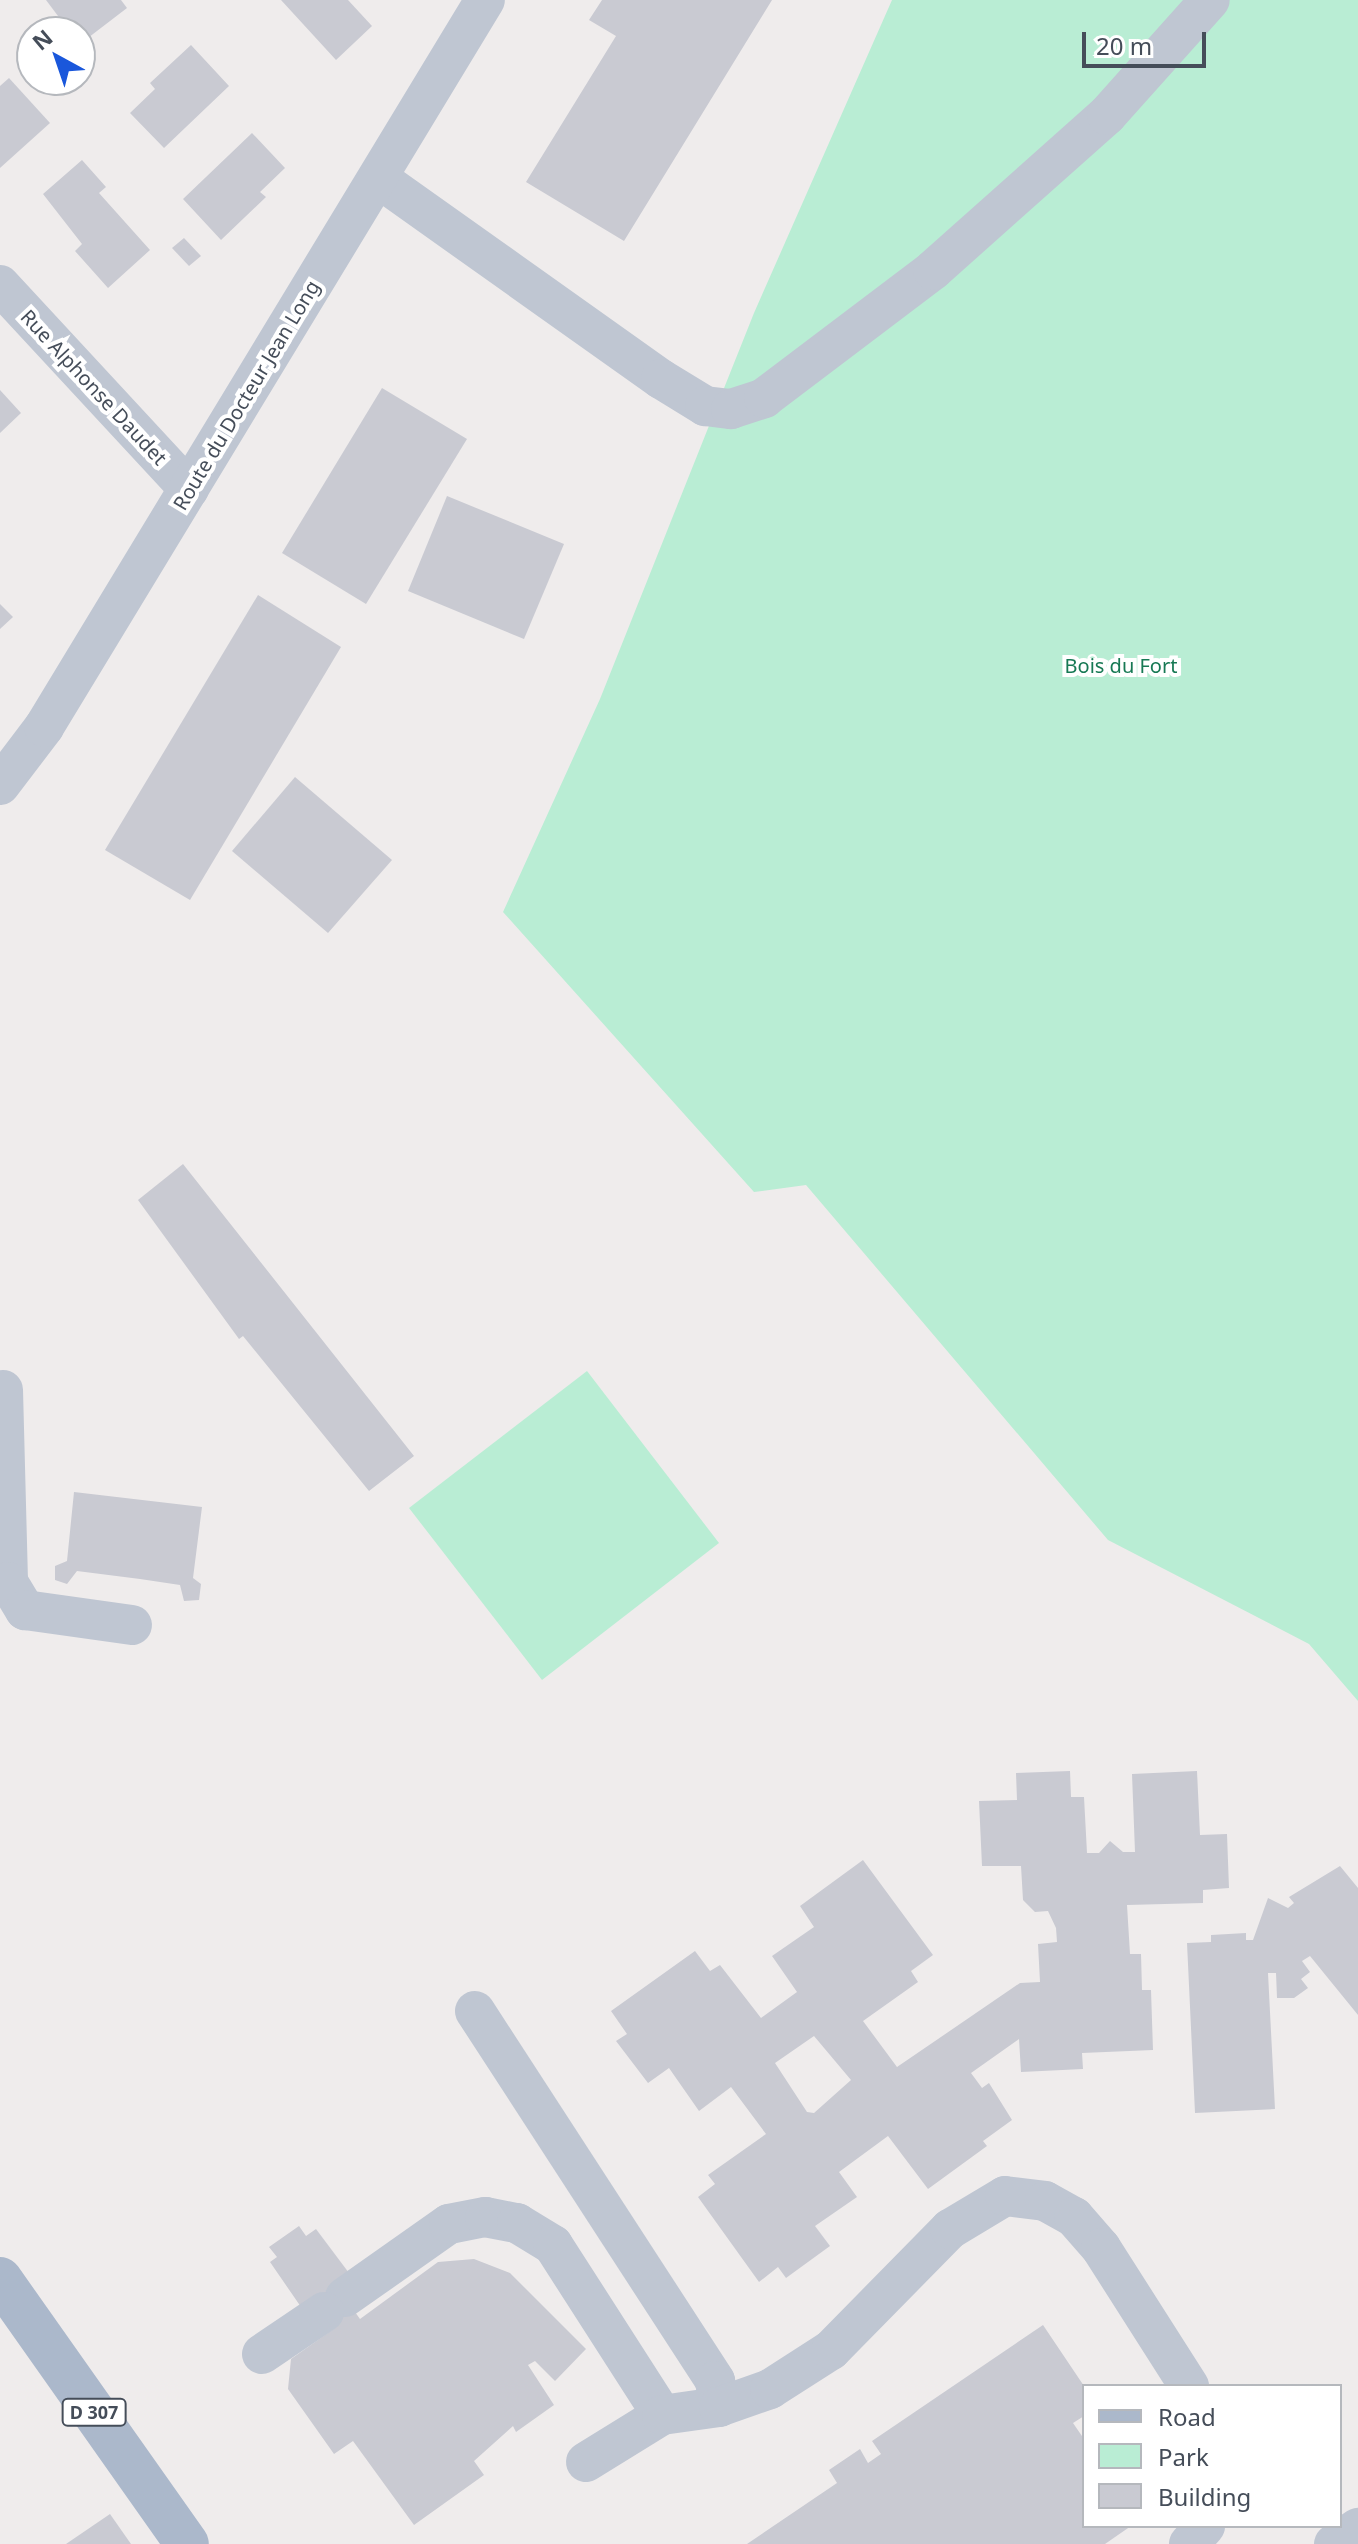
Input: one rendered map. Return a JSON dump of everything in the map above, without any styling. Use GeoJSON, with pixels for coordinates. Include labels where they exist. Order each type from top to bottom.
{"type":"FeatureCollection","features":[{"type":"Feature","properties":{"kind":"main road","name":"D 307"},"geometry":{"type":"LineString","coordinates":[[0,2279],[187,2544]]}},
{"type":"Feature","properties":{"kind":"street","name":"Route du Docteur Jean Long"},"geometry":{"type":"LineString","coordinates":[[0,785],[44,727],[485,0]]}},
{"type":"Feature","properties":{"kind":"street"},"geometry":{"type":"LineString","coordinates":[[378,178],[661,379],[705,406],[731,409],[764,398],[933,270],[1107,115],[1210,0]]}},
{"type":"Feature","properties":{"kind":"street","name":"Rue Alphonse Daudet"},"geometry":{"type":"LineString","coordinates":[[0,285],[189,489]]}},
{"type":"Feature","properties":{"kind":"street"},"geometry":{"type":"LineString","coordinates":[[3,1390],[8,1582],[25,1610],[132,1625]]}},
{"type":"Feature","properties":{"kind":"street"},"geometry":{"type":"LineString","coordinates":[[475,2011],[715,2381],[719,2407]]}},
{"type":"Feature","properties":{"kind":"street"},"geometry":{"type":"LineString","coordinates":[[586,2462],[662,2415],[719,2407],[770,2389],[831,2350],[950,2229],[1005,2196],[1045,2201],[1074,2217],[1101,2248],[1188,2384]]}},
{"type":"Feature","properties":{"kind":"street"},"geometry":{"type":"LineString","coordinates":[[262,2354],[449,2224],[485,2217],[517,2223],[553,2245],[662,2415]]}},
{"type":"Feature","properties":{"kind":"street"},"geometry":{"type":"LineString","coordinates":[[1189,2544],[1203,2528]]}},
{"type":"Feature","properties":{"kind":"street"},"geometry":{"type":"LineString","coordinates":[[1334,2544],[1358,2528]]}},
{"type":"Feature","properties":{"kind":"green space","name":"Bois du Fort"},"geometry":{"type":"Polygon","coordinates":[[[892,0],[1358,0],[1358,1701],[1309,1644],[1108,1540],[806,1185],[754,1192],[503,912],[600,699],[754,313],[892,0]]]}},
{"type":"Feature","properties":{"kind":"green space"},"geometry":{"type":"Polygon","coordinates":[[[587,1371],[719,1543],[542,1680],[409,1508],[587,1371]]]}},
{"type":"Feature","properties":{"kind":"building"},"geometry":{"type":"Polygon","coordinates":[[[46,0],[121,0],[127,8],[96,32],[96,16],[58,16],[46,0]]]}},
{"type":"Feature","properties":{"kind":"building"},"geometry":{"type":"Polygon","coordinates":[[[281,0],[348,0],[372,26],[336,60],[281,0]]]}},
{"type":"Feature","properties":{"kind":"building"},"geometry":{"type":"Polygon","coordinates":[[[602,0],[772,0],[624,241],[526,182],[616,36],[589,20],[602,0]]]}},
{"type":"Feature","properties":{"kind":"building"},"geometry":{"type":"Polygon","coordinates":[[[191,45],[229,86],[164,148],[130,113],[155,89],[150,83],[191,45]]]}},
{"type":"Feature","properties":{"kind":"building"},"geometry":{"type":"Polygon","coordinates":[[[9,78],[16,86],[16,96],[25,96],[50,123],[0,168],[0,86],[9,78]]]}},
{"type":"Feature","properties":{"kind":"building"},"geometry":{"type":"Polygon","coordinates":[[[252,133],[285,168],[260,192],[266,197],[221,240],[183,199],[252,133]]]}},
{"type":"Feature","properties":{"kind":"building"},"geometry":{"type":"Polygon","coordinates":[[[82,160],[106,187],[99,193],[150,250],[108,288],[75,251],[82,244],[43,194],[82,160]]]}},
{"type":"Feature","properties":{"kind":"building"},"geometry":{"type":"Polygon","coordinates":[[[184,238],[201,256],[189,266],[172,248],[184,238]]]}},
{"type":"Feature","properties":{"kind":"building"},"geometry":{"type":"Polygon","coordinates":[[[382,388],[467,439],[366,604],[282,553],[382,388]]]}},
{"type":"Feature","properties":{"kind":"building"},"geometry":{"type":"Polygon","coordinates":[[[0,390],[21,413],[0,433],[0,390]]]}},
{"type":"Feature","properties":{"kind":"building"},"geometry":{"type":"Polygon","coordinates":[[[447,496],[564,544],[524,639],[408,591],[447,496]]]}},
{"type":"Feature","properties":{"kind":"building"},"geometry":{"type":"Polygon","coordinates":[[[258,595],[341,647],[190,900],[105,850],[258,595]]]}},
{"type":"Feature","properties":{"kind":"building"},"geometry":{"type":"Polygon","coordinates":[[[0,604],[13,617],[0,629],[0,604]]]}},
{"type":"Feature","properties":{"kind":"building"},"geometry":{"type":"Polygon","coordinates":[[[295,777],[392,860],[328,933],[232,851],[295,777]]]}},
{"type":"Feature","properties":{"kind":"building"},"geometry":{"type":"Polygon","coordinates":[[[183,1164],[414,1456],[369,1491],[243,1336],[239,1339],[138,1200],[183,1164]]]}},
{"type":"Feature","properties":{"kind":"building"},"geometry":{"type":"Polygon","coordinates":[[[74,1492],[202,1507],[193,1578],[201,1584],[199,1600],[184,1601],[180,1585],[140,1579],[77,1571],[67,1584],[55,1580],[55,1566],[67,1561],[74,1492]]]}},
{"type":"Feature","properties":{"kind":"building"},"geometry":{"type":"Polygon","coordinates":[[[1070,1771],[1071,1797],[1084,1797],[1087,1853],[1099,1853],[1110,1841],[1123,1852],[1135,1852],[1132,1774],[1197,1771],[1200,1835],[1227,1834],[1229,1888],[1203,1890],[1203,1903],[1127,1905],[1130,1954],[1141,1954],[1142,1990],[1151,1990],[1153,2050],[1082,2053],[1083,2069],[1021,2072],[1019,2039],[971,2073],[982,2088],[989,2083],[1012,2120],[983,2141],[987,2146],[928,2189],[888,2136],[839,2172],[857,2197],[815,2226],[830,2246],[786,2278],[778,2267],[759,2282],[698,2197],[715,2184],[708,2175],[766,2134],[731,2087],[699,2111],[669,2068],[648,2083],[616,2041],[627,2034],[611,2011],[695,1951],[710,1971],[720,1965],[761,2018],[797,1992],[772,1956],[814,1927],[800,1906],[863,1860],[933,1955],[911,1971],[918,1982],[863,2021],[897,2067],[1020,1983],[1040,1982],[1038,1944],[1057,1942],[1056,1928],[1048,1911],[1035,1912],[1023,1900],[1021,1866],[982,1866],[979,1801],[1017,1800],[1016,1773],[1070,1771]],[[814,2036],[775,2063],[807,2112],[814,2113],[851,2080],[814,2036]]]}},
{"type":"Feature","properties":{"kind":"building"},"geometry":{"type":"Polygon","coordinates":[[[1340,1866],[1358,1888],[1358,2015],[1310,1956],[1302,1961],[1310,1972],[1301,1979],[1308,1988],[1294,1998],[1277,1998],[1276,1973],[1268,1973],[1275,2109],[1195,2113],[1187,1943],[1211,1942],[1211,1935],[1246,1933],[1246,1940],[1253,1940],[1268,1898],[1288,1908],[1294,1903],[1289,1897],[1340,1866]]]}},
{"type":"Feature","properties":{"kind":"building"},"geometry":{"type":"Polygon","coordinates":[[[299,2226],[306,2236],[316,2229],[349,2273],[335,2284],[360,2319],[438,2262],[474,2259],[510,2273],[586,2349],[555,2381],[535,2361],[528,2365],[554,2405],[516,2432],[513,2426],[474,2461],[484,2475],[414,2525],[353,2441],[334,2454],[288,2389],[291,2359],[335,2328],[301,2307],[270,2262],[277,2257],[269,2247],[299,2226]]]}},
{"type":"Feature","properties":{"kind":"building"},"geometry":{"type":"Polygon","coordinates":[[[1043,2325],[1083,2384],[1082,2417],[1073,2423],[1082,2436],[1082,2528],[1128,2528],[1105,2544],[747,2544],[837,2483],[829,2470],[860,2449],[868,2463],[881,2454],[872,2441],[1043,2325]]]}},
{"type":"Feature","properties":{"kind":"building"},"geometry":{"type":"Polygon","coordinates":[[[110,2514],[131,2544],[66,2544],[110,2514]]]}}]}
